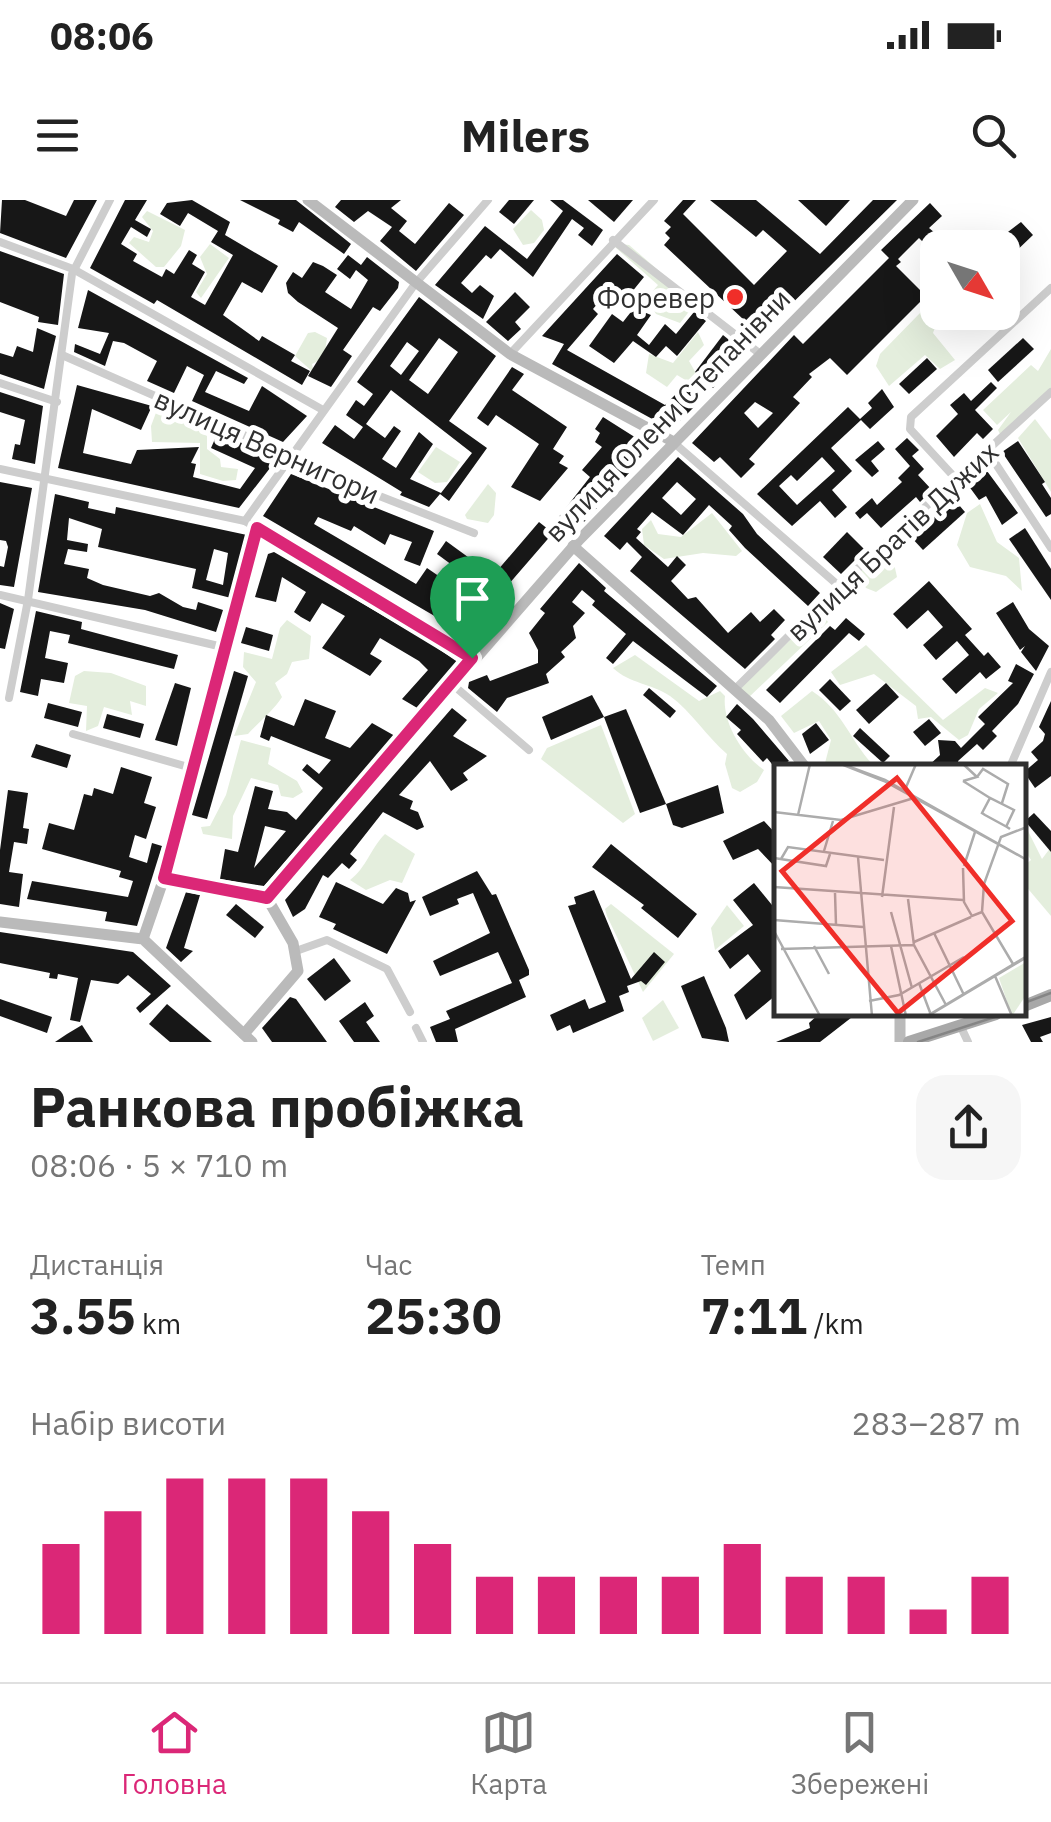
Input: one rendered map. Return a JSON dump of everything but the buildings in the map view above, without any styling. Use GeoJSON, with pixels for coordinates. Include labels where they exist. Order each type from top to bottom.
{"type":"FeatureCollection","features":[{"type":"Feature","properties":{"kind":"main road"},"geometry":{"type":"LineString","coordinates":[[1026,1005],[1051,995]]}},
{"type":"Feature","properties":{"kind":"main road"},"geometry":{"type":"LineString","coordinates":[[910,1042],[986,1017]]}},
{"type":"Feature","properties":{"kind":"street"},"geometry":{"type":"LineString","coordinates":[[9,698],[28,600],[73,269],[110,200]]}},
{"type":"Feature","properties":{"kind":"street"},"geometry":{"type":"LineString","coordinates":[[308,200],[510,354],[672,441],[839,586]]}},
{"type":"Feature","properties":{"kind":"street"},"geometry":{"type":"LineString","coordinates":[[245,521],[415,284],[488,200]]}},
{"type":"Feature","properties":{"kind":"street"},"geometry":{"type":"LineString","coordinates":[[510,354],[654,200]]}},
{"type":"Feature","properties":{"kind":"street","name":"вулиця Олени Степанівни"},"geometry":{"type":"LineString","coordinates":[[267,898],[451,682],[574,546],[672,441],[913,200]]}},
{"type":"Feature","properties":{"kind":"street"},"geometry":{"type":"LineString","coordinates":[[614,240],[759,353]]}},
{"type":"Feature","properties":{"kind":"street"},"geometry":{"type":"LineString","coordinates":[[0,242],[73,269],[324,410]]}},
{"type":"Feature","properties":{"kind":"street"},"geometry":{"type":"LineString","coordinates":[[957,480],[910,428],[910,417],[1051,288]]}},
{"type":"Feature","properties":{"kind":"street","name":"вулиця Вернигори"},"geometry":{"type":"LineString","coordinates":[[62,355],[288,458],[474,533]]}},
{"type":"Feature","properties":{"kind":"street"},"geometry":{"type":"LineString","coordinates":[[0,383],[57,402]]}},
{"type":"Feature","properties":{"kind":"street","name":"вулиця Братів Дужих"},"geometry":{"type":"LineString","coordinates":[[734,690],[839,586],[1051,392]]}},
{"type":"Feature","properties":{"kind":"street"},"geometry":{"type":"LineString","coordinates":[[988,452],[1051,548]]}},
{"type":"Feature","properties":{"kind":"street"},"geometry":{"type":"LineString","coordinates":[[0,469],[245,521],[472,658]]}},
{"type":"Feature","properties":{"kind":"street"},"geometry":{"type":"LineString","coordinates":[[143,940],[195,769],[257,528]]}},
{"type":"Feature","properties":{"kind":"street"},"geometry":{"type":"LineString","coordinates":[[574,546],[774,726],[803,764]]}},
{"type":"Feature","properties":{"kind":"street"},"geometry":{"type":"LineString","coordinates":[[0,594],[226,648]]}},
{"type":"Feature","properties":{"kind":"street"},"geometry":{"type":"LineString","coordinates":[[1011,764],[1051,672]]}},
{"type":"Feature","properties":{"kind":"street"},"geometry":{"type":"LineString","coordinates":[[451,682],[529,750]]}},
{"type":"Feature","properties":{"kind":"street"},"geometry":{"type":"LineString","coordinates":[[73,734],[195,769]]}},
{"type":"Feature","properties":{"kind":"street"},"geometry":{"type":"LineString","coordinates":[[0,922],[143,940],[248,1038],[294,979],[296,951],[281,915],[267,898],[164,878]]}},
{"type":"Feature","properties":{"kind":"street"},"geometry":{"type":"LineString","coordinates":[[296,951],[327,940],[387,969],[410,1012]]}},
{"type":"Feature","properties":{"kind":"street"},"geometry":{"type":"LineString","coordinates":[[960,1025],[968,1042]]}},
{"type":"Feature","properties":{"kind":"street"},"geometry":{"type":"LineString","coordinates":[[416,1028],[423,1042]]}},
{"type":"Feature","properties":{"kind":"green space"},"geometry":{"type":"Polygon","coordinates":[[[531,210],[542,220],[544,230],[534,243],[523,245],[513,229],[531,210]]]}},
{"type":"Feature","properties":{"kind":"green space"},"geometry":{"type":"Polygon","coordinates":[[[147,211],[185,230],[181,246],[164,267],[156,267],[129,243],[134,237],[149,242],[153,231],[142,217],[147,211]]]}},
{"type":"Feature","properties":{"kind":"green space"},"geometry":{"type":"Polygon","coordinates":[[[210,244],[229,258],[201,298],[196,292],[207,274],[200,257],[210,244]]]}},
{"type":"Feature","properties":{"kind":"green space"},"geometry":{"type":"Polygon","coordinates":[[[629,245],[701,307],[691,309],[680,323],[656,314],[647,298],[658,285],[615,247],[629,245]]]}},
{"type":"Feature","properties":{"kind":"green space"},"geometry":{"type":"Polygon","coordinates":[[[920,313],[920,330],[934,330],[955,360],[940,369],[925,355],[889,386],[876,366],[880,354],[920,313]]]}},
{"type":"Feature","properties":{"kind":"green space"},"geometry":{"type":"Polygon","coordinates":[[[698,332],[704,345],[689,361],[702,384],[692,384],[677,375],[667,387],[646,373],[649,354],[673,363],[698,332]]]}},
{"type":"Feature","properties":{"kind":"green space"},"geometry":{"type":"Polygon","coordinates":[[[308,333],[327,338],[324,358],[312,364],[314,373],[295,356],[308,333]]]}},
{"type":"Feature","properties":{"kind":"green space"},"geometry":{"type":"Polygon","coordinates":[[[1051,349],[1051,390],[1000,434],[998,430],[1011,412],[997,425],[983,410],[1031,365],[1038,371],[1051,349]]]}},
{"type":"Feature","properties":{"kind":"green space"},"geometry":{"type":"Polygon","coordinates":[[[157,410],[202,428],[207,434],[207,449],[220,459],[221,467],[238,469],[236,480],[223,481],[200,474],[200,443],[152,442],[151,426],[157,410]]]}},
{"type":"Feature","properties":{"kind":"green space"},"geometry":{"type":"Polygon","coordinates":[[[1035,419],[1051,440],[1051,492],[1018,438],[1035,419]]]}},
{"type":"Feature","properties":{"kind":"green space"},"geometry":{"type":"Polygon","coordinates":[[[436,447],[460,462],[447,482],[435,483],[418,472],[436,447]]]}},
{"type":"Feature","properties":{"kind":"green space"},"geometry":{"type":"Polygon","coordinates":[[[488,484],[496,493],[494,515],[488,523],[467,519],[465,515],[488,484]]]}},
{"type":"Feature","properties":{"kind":"green space"},"geometry":{"type":"Polygon","coordinates":[[[980,504],[997,542],[1019,558],[1022,591],[1006,576],[970,567],[957,545],[967,513],[980,504]]]}},
{"type":"Feature","properties":{"kind":"green space"},"geometry":{"type":"Polygon","coordinates":[[[712,513],[742,551],[736,556],[703,553],[664,559],[644,545],[642,529],[651,520],[658,534],[681,537],[712,513]]]}},
{"type":"Feature","properties":{"kind":"green space"},"geometry":{"type":"Polygon","coordinates":[[[262,522],[468,644],[465,650],[260,528],[262,522]]]}},
{"type":"Feature","properties":{"kind":"green space"},"geometry":{"type":"Polygon","coordinates":[[[890,546],[897,577],[876,592],[866,588],[858,574],[890,546]]]}},
{"type":"Feature","properties":{"kind":"green space"},"geometry":{"type":"Polygon","coordinates":[[[821,611],[828,622],[747,699],[738,689],[821,611]]]}},
{"type":"Feature","properties":{"kind":"green space"},"geometry":{"type":"Polygon","coordinates":[[[287,620],[311,636],[309,659],[292,662],[287,674],[275,683],[282,697],[279,702],[248,734],[234,736],[256,682],[243,667],[244,652],[272,659],[280,628],[287,620]]]}},
{"type":"Feature","properties":{"kind":"green space"},"geometry":{"type":"Polygon","coordinates":[[[866,645],[943,720],[985,688],[998,693],[979,709],[968,735],[959,740],[931,717],[918,719],[916,706],[874,674],[840,685],[831,672],[866,645]]]}},
{"type":"Feature","properties":{"kind":"green space"},"geometry":{"type":"Polygon","coordinates":[[[635,655],[699,701],[720,691],[725,696],[735,737],[764,770],[757,782],[740,792],[732,788],[725,764],[727,754],[685,709],[663,692],[613,668],[635,655]]]}},
{"type":"Feature","properties":{"kind":"green space"},"geometry":{"type":"Polygon","coordinates":[[[84,671],[111,673],[146,686],[146,706],[130,701],[132,715],[104,707],[98,726],[86,731],[87,706],[69,703],[75,676],[84,671]]]}},
{"type":"Feature","properties":{"kind":"green space"},"geometry":{"type":"Polygon","coordinates":[[[812,691],[839,717],[872,764],[825,764],[831,740],[819,721],[794,733],[781,716],[812,691]]]}},
{"type":"Feature","properties":{"kind":"green space"},"geometry":{"type":"Polygon","coordinates":[[[601,725],[635,814],[623,823],[541,759],[547,748],[601,725]]]}},
{"type":"Feature","properties":{"kind":"green space"},"geometry":{"type":"Polygon","coordinates":[[[241,740],[271,748],[268,764],[297,781],[303,792],[293,798],[281,796],[278,785],[251,778],[233,816],[232,839],[203,834],[201,827],[210,826],[226,795],[241,740]]]}},
{"type":"Feature","properties":{"kind":"green space"},"geometry":{"type":"Polygon","coordinates":[[[1026,827],[1042,859],[1051,847],[1051,916],[1026,886],[1026,864],[1031,860],[1026,852],[1026,827]]]}},
{"type":"Feature","properties":{"kind":"green space"},"geometry":{"type":"Polygon","coordinates":[[[385,834],[415,854],[402,883],[390,880],[366,890],[350,880],[385,834]]]}},
{"type":"Feature","properties":{"kind":"green space"},"geometry":{"type":"Polygon","coordinates":[[[611,904],[674,954],[643,992],[607,916],[605,909],[611,904]]]}},
{"type":"Feature","properties":{"kind":"green space"},"geometry":{"type":"Polygon","coordinates":[[[727,905],[744,926],[715,950],[711,928],[727,905]]]}},
{"type":"Feature","properties":{"kind":"green space"},"geometry":{"type":"Polygon","coordinates":[[[663,1000],[679,1028],[653,1041],[642,1018],[663,1000]]]}},
{"type":"Feature","properties":{"kind":"tram line"},"geometry":{"type":"LineString","coordinates":[[1026,1002],[1051,993]]}},
{"type":"Feature","properties":{"kind":"tram line"},"geometry":{"type":"LineString","coordinates":[[918,1042],[995,1017]]}},
{"type":"Feature","properties":{"kind":"place","name":"Форевер"},"geometry":{"type":"Point","coordinates":[735,297]}},
{"type":"Feature","properties":{"kind":"route"},"geometry":{"type":"LineString","coordinates":[[257,528],[472,658],[267,898],[164,878],[257,528]]}}]}
